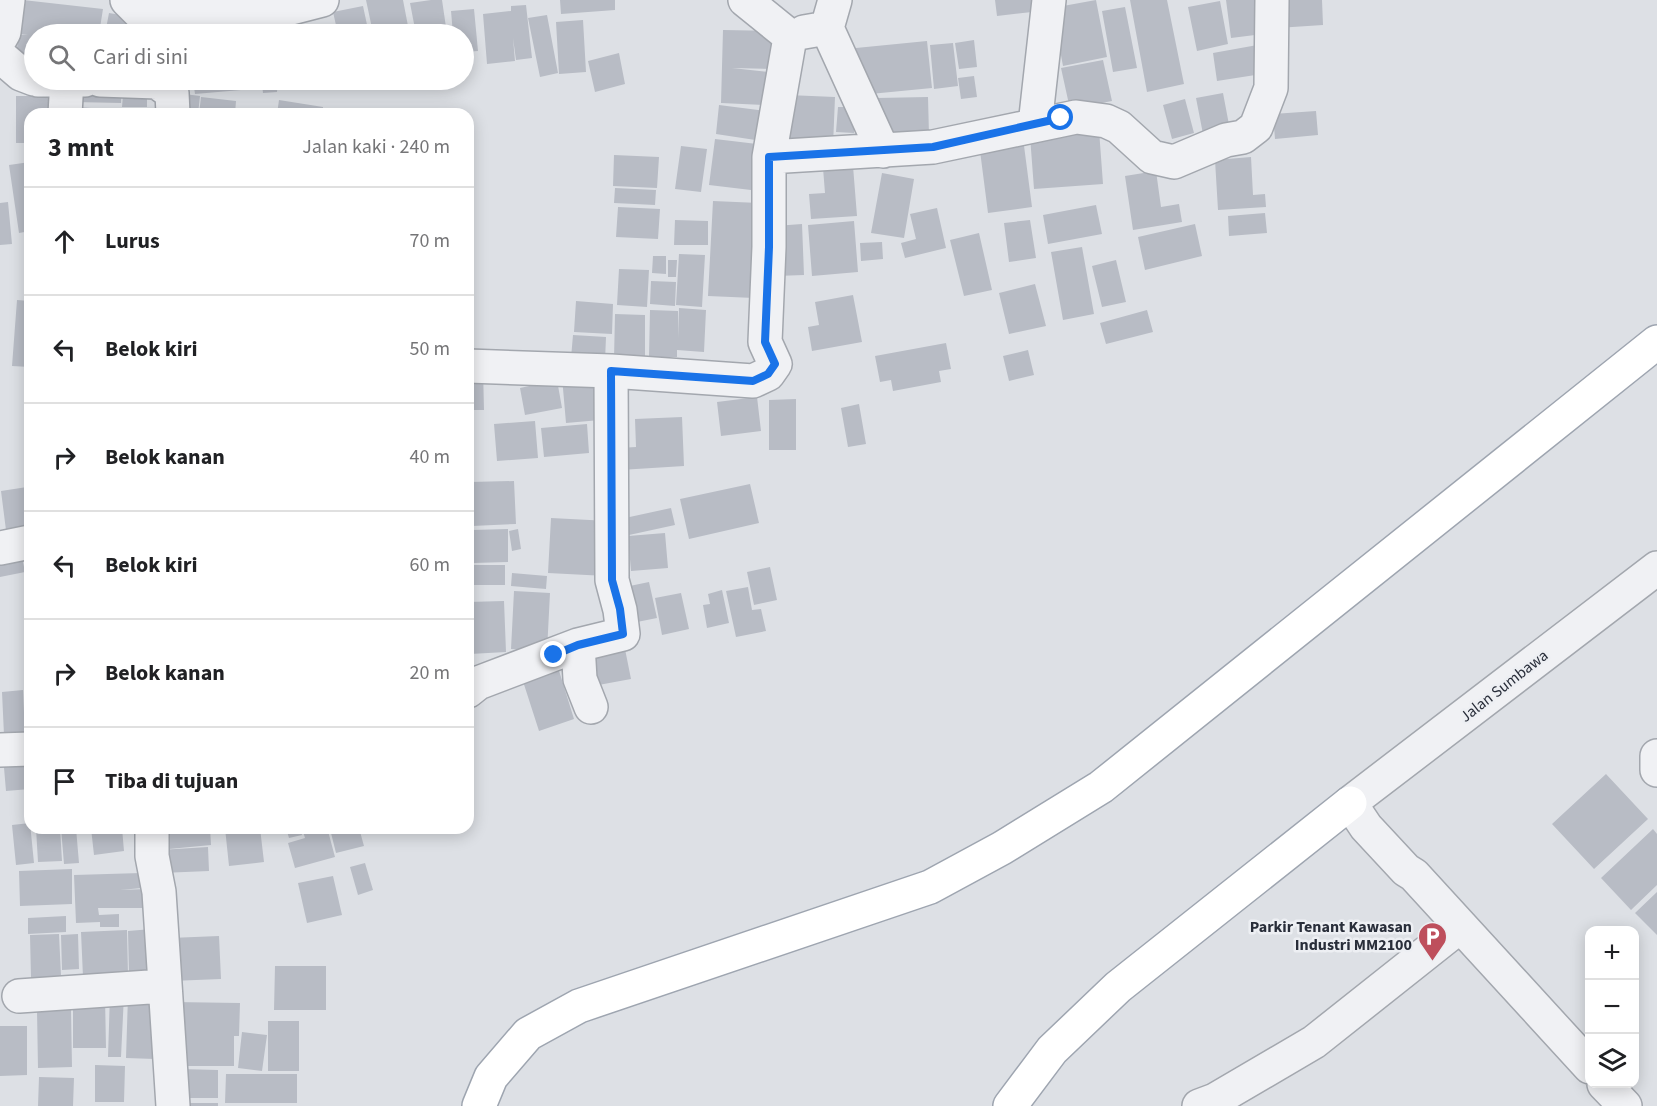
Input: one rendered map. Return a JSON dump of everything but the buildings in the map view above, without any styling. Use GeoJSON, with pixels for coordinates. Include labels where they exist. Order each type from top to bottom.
{"type":"FeatureCollection","features":[{"type":"Feature","properties":{"kind":"main road"},"geometry":{"type":"LineString","coordinates":[[479,1106],[491,1077],[528,1034],[579,1006],[930,887],[1002,848],[1101,787],[1657,342]]}},
{"type":"Feature","properties":{"kind":"main road"},"geometry":{"type":"LineString","coordinates":[[1010,1106],[1052,1050],[1118,987],[1358,815]]}},
{"type":"Feature","properties":{"kind":"street"},"geometry":{"type":"LineString","coordinates":[[0,39],[4,32],[8,0]]}},
{"type":"Feature","properties":{"kind":"street"},"geometry":{"type":"LineString","coordinates":[[127,0],[126,3],[156,24]]}},
{"type":"Feature","properties":{"kind":"street"},"geometry":{"type":"LineString","coordinates":[[166,24],[291,8],[322,0]]}},
{"type":"Feature","properties":{"kind":"street"},"geometry":{"type":"LineString","coordinates":[[474,366],[611,371],[753,381],[768,374],[775,364],[765,342],[769,247],[769,157],[789,44],[787,34],[745,0]]}},
{"type":"Feature","properties":{"kind":"street"},"geometry":{"type":"LineString","coordinates":[[1035,125],[1049,0]]}},
{"type":"Feature","properties":{"kind":"street"},"geometry":{"type":"LineString","coordinates":[[769,157],[933,147],[1077,117],[1106,121],[1119,127],[1152,157],[1174,162],[1226,140],[1243,137],[1256,127],[1271,88],[1272,0]]}},
{"type":"Feature","properties":{"kind":"street"},"geometry":{"type":"LineString","coordinates":[[787,34],[831,14],[883,151]]}},
{"type":"Feature","properties":{"kind":"street"},"geometry":{"type":"LineString","coordinates":[[0,56],[24,75]]}},
{"type":"Feature","properties":{"kind":"street"},"geometry":{"type":"LineString","coordinates":[[65,108],[66,90]]}},
{"type":"Feature","properties":{"kind":"street"},"geometry":{"type":"LineString","coordinates":[[168,90],[172,93],[173,108]]}},
{"type":"Feature","properties":{"kind":"street"},"geometry":{"type":"LineString","coordinates":[[474,686],[578,645],[623,634],[620,609],[612,580],[611,371]]}},
{"type":"Feature","properties":{"kind":"street"},"geometry":{"type":"LineString","coordinates":[[0,548],[24,543]]}},
{"type":"Feature","properties":{"kind":"street","name":"Jalan Sumbawa"},"geometry":{"type":"LineString","coordinates":[[1358,815],[1657,568]]}},
{"type":"Feature","properties":{"kind":"street"},"geometry":{"type":"LineString","coordinates":[[578,645],[580,679],[591,707]]}},
{"type":"Feature","properties":{"kind":"street"},"geometry":{"type":"LineString","coordinates":[[0,750],[24,750]]}},
{"type":"Feature","properties":{"kind":"street"},"geometry":{"type":"LineString","coordinates":[[1657,756],[1657,770]]}},
{"type":"Feature","properties":{"kind":"street"},"geometry":{"type":"LineString","coordinates":[[1358,815],[1406,870],[1414,875],[1459,927],[1585,1062]]}},
{"type":"Feature","properties":{"kind":"street"},"geometry":{"type":"LineString","coordinates":[[152,834],[152,856],[159,892],[173,1106]]}},
{"type":"Feature","properties":{"kind":"street"},"geometry":{"type":"LineString","coordinates":[[1199,1106],[1215,1100],[1314,1042],[1459,927]]}},
{"type":"Feature","properties":{"kind":"street"},"geometry":{"type":"LineString","coordinates":[[19,996],[164,986]]}},
{"type":"Feature","properties":{"kind":"street"},"geometry":{"type":"LineString","coordinates":[[1609,1088],[1625,1106]]}},
{"type":"Feature","properties":{"kind":"place","name":"Parkir Tenant Kawasan Industri MM2100"},"geometry":{"type":"Point","coordinates":[1433,962]}},
{"type":"Feature","properties":{"kind":"route"},"geometry":{"type":"LineString","coordinates":[[554,655],[578,645],[623,634],[620,609],[612,580],[611,371],[753,381],[768,374],[775,364],[765,342],[769,247],[769,157],[933,147],[1061,118]]}}]}
